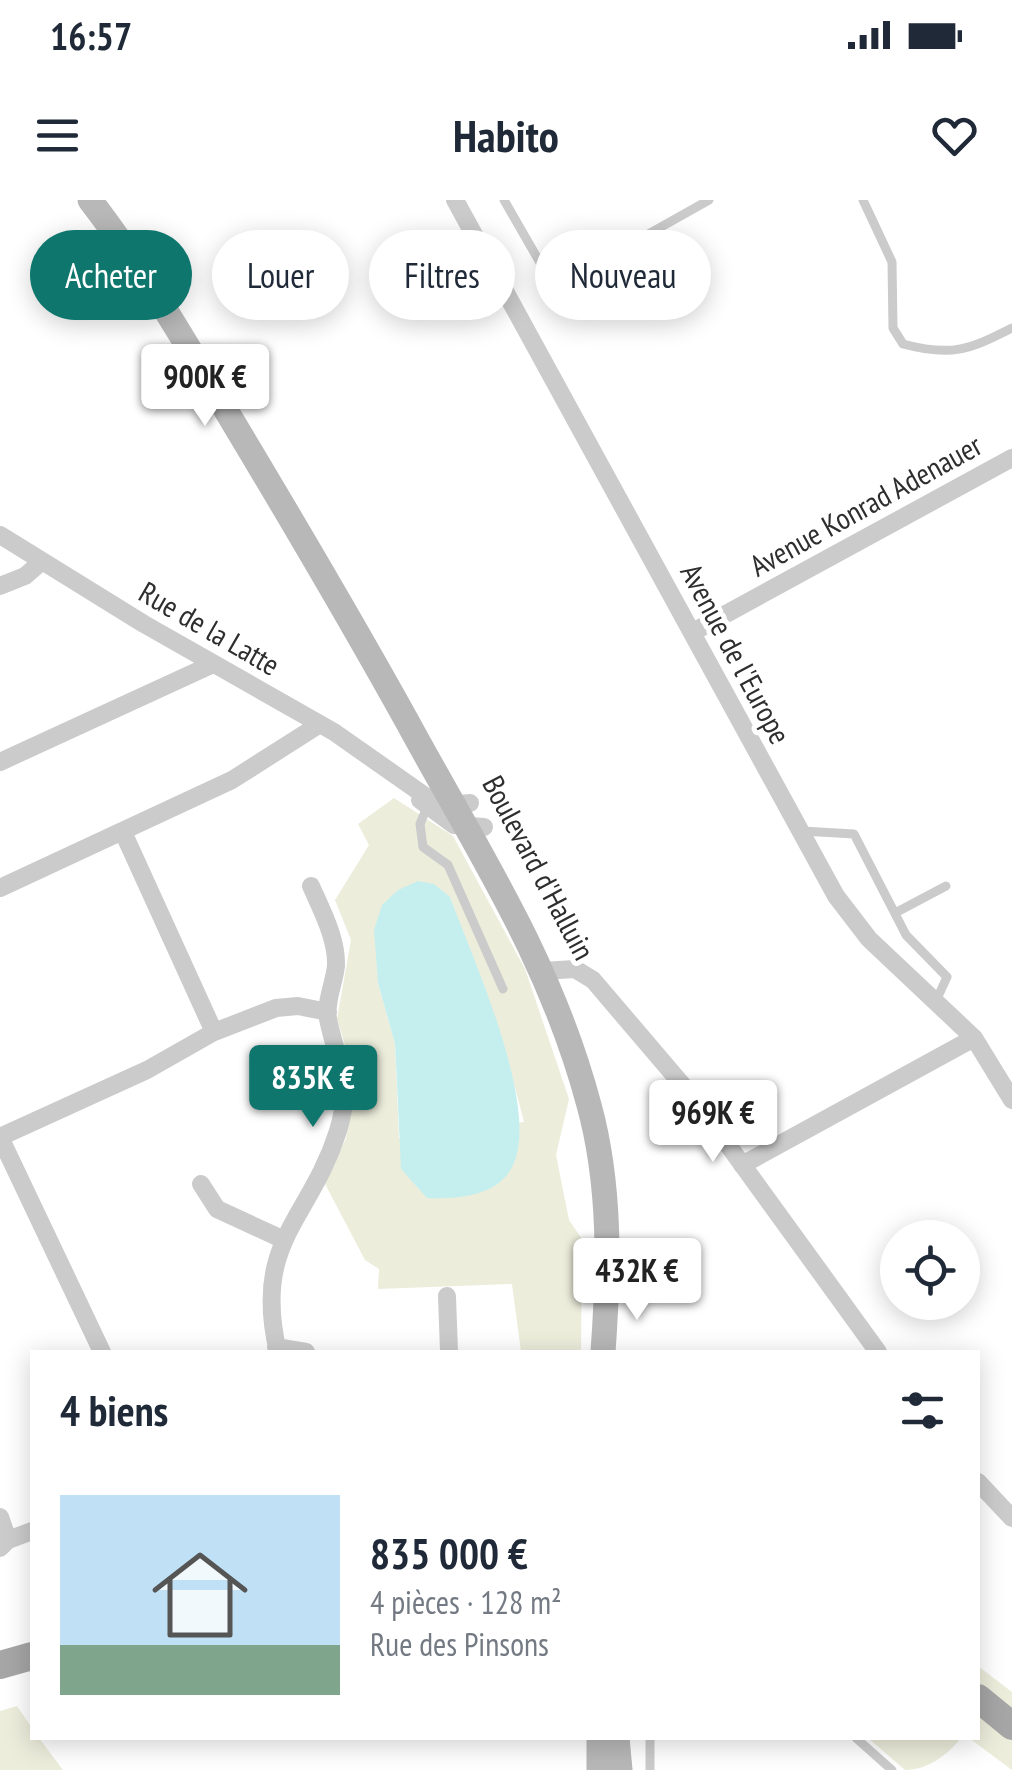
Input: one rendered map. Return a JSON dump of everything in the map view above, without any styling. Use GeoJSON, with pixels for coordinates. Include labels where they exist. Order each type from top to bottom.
{"type":"FeatureCollection","features":[{"type":"Feature","properties":{"kind":"main road","name":"Boulevard d'Halluin"},"geometry":{"type":"LineString","coordinates":[[90,200],[163,305],[469,816],[549,969],[588,1066],[600,1157],[612,1350]]}},
{"type":"Feature","properties":{"kind":"main road","name":"Boulevard d'Halluin"},"geometry":{"type":"LineString","coordinates":[[603,1350],[606,1300]]}},
{"type":"Feature","properties":{"kind":"main road"},"geometry":{"type":"LineString","coordinates":[[0,1666],[30,1657]]}},
{"type":"Feature","properties":{"kind":"main road"},"geometry":{"type":"LineString","coordinates":[[980,1700],[1012,1726]]}},
{"type":"Feature","properties":{"kind":"main road"},"geometry":{"type":"LineString","coordinates":[[598,1770],[599,1740]]}},
{"type":"Feature","properties":{"kind":"main road"},"geometry":{"type":"LineString","coordinates":[[617,1740],[624,1770]]}},
{"type":"Feature","properties":{"kind":"street","name":"Avenue de l'Europe"},"geometry":{"type":"LineString","coordinates":[[455,200],[850,917],[974,1038],[1012,1100]]}},
{"type":"Feature","properties":{"kind":"street","name":"Avenue Konrad Adenauer"},"geometry":{"type":"LineString","coordinates":[[693,632],[1012,458]]}},
{"type":"Feature","properties":{"kind":"street","name":"Rue de la Latte"},"geometry":{"type":"LineString","coordinates":[[0,535],[320,724],[428,798],[469,816]]}},
{"type":"Feature","properties":{"kind":"street"},"geometry":{"type":"LineString","coordinates":[[0,586],[26,576],[40,562]]}},
{"type":"Feature","properties":{"kind":"street"},"geometry":{"type":"LineString","coordinates":[[0,762],[213,664]]}},
{"type":"Feature","properties":{"kind":"street"},"geometry":{"type":"LineString","coordinates":[[0,888],[248,771],[320,724]]}},
{"type":"Feature","properties":{"kind":"street","name":"Rue de la Latte"},"geometry":{"type":"LineString","coordinates":[[391,771],[449,823],[469,816]]}},
{"type":"Feature","properties":{"kind":"street"},"geometry":{"type":"LineString","coordinates":[[123,832],[214,1032]]}},
{"type":"Feature","properties":{"kind":"street"},"geometry":{"type":"LineString","coordinates":[[277,1350],[270,1297],[282,1239],[340,1124],[344,1071],[328,1012],[335,952],[311,886]]}},
{"type":"Feature","properties":{"kind":"street"},"geometry":{"type":"LineString","coordinates":[[549,969],[575,969],[593,980],[687,1089],[877,1350]]}},
{"type":"Feature","properties":{"kind":"street"},"geometry":{"type":"LineString","coordinates":[[101,1350],[0,1137],[147,1070],[214,1032],[282,1006],[328,1012]]}},
{"type":"Feature","properties":{"kind":"street"},"geometry":{"type":"LineString","coordinates":[[742,1165],[974,1038]]}},
{"type":"Feature","properties":{"kind":"street"},"geometry":{"type":"LineString","coordinates":[[201,1184],[217,1209],[282,1239]]}},
{"type":"Feature","properties":{"kind":"street"},"geometry":{"type":"LineString","coordinates":[[446,1296],[449,1350]]}},
{"type":"Feature","properties":{"kind":"street"},"geometry":{"type":"LineString","coordinates":[[980,1484],[1012,1518]]}},
{"type":"Feature","properties":{"kind":"street"},"geometry":{"type":"LineString","coordinates":[[0,1517],[4,1544],[30,1532]]}},
{"type":"Feature","properties":{"kind":"lane"},"geometry":{"type":"LineString","coordinates":[[504,200],[554,287],[709,200]]}},
{"type":"Feature","properties":{"kind":"lane"},"geometry":{"type":"LineString","coordinates":[[863,200],[892,262],[893,328],[903,344],[933,352],[974,349],[1012,328]]}},
{"type":"Feature","properties":{"kind":"lane"},"geometry":{"type":"LineString","coordinates":[[427,807],[420,824],[422,846],[448,865],[503,989]]}},
{"type":"Feature","properties":{"kind":"lane"},"geometry":{"type":"LineString","coordinates":[[800,831],[854,834],[906,934],[947,977],[936,1000]]}},
{"type":"Feature","properties":{"kind":"lane"},"geometry":{"type":"LineString","coordinates":[[895,913],[946,886]]}},
{"type":"Feature","properties":{"kind":"lane"},"geometry":{"type":"LineString","coordinates":[[590,1740],[590,1770]]}},
{"type":"Feature","properties":{"kind":"lane"},"geometry":{"type":"LineString","coordinates":[[624,1770],[628,1740]]}},
{"type":"Feature","properties":{"kind":"lane"},"geometry":{"type":"LineString","coordinates":[[650,1740],[650,1770]]}},
{"type":"Feature","properties":{"kind":"lane"},"geometry":{"type":"LineString","coordinates":[[858,1740],[892,1770]]}},
{"type":"Feature","properties":{"kind":"green space"},"geometry":{"type":"Polygon","coordinates":[[[394,798],[453,836],[525,969],[569,1099],[556,1155],[569,1220],[582,1239],[581,1350],[521,1350],[512,1284],[378,1289],[379,1269],[365,1260],[323,1180],[346,1139],[356,1081],[337,1019],[351,940],[335,900],[369,845],[358,824],[394,798]],[[433,884],[378,983],[395,1044],[399,1138],[524,1122],[507,1057],[450,897],[433,884]]]}},
{"type":"Feature","properties":{"kind":"green space"},"geometry":{"type":"Polygon","coordinates":[[[980,1668],[1012,1692],[1012,1770],[972,1740],[980,1740],[980,1668]]]}},
{"type":"Feature","properties":{"kind":"green space"},"geometry":{"type":"Polygon","coordinates":[[[17,1706],[30,1725],[30,1740],[40,1740],[63,1770],[0,1770],[0,1711],[17,1706]]]}},
{"type":"Feature","properties":{"kind":"green space"},"geometry":{"type":"Polygon","coordinates":[[[870,1740],[959,1740],[936,1760],[905,1770],[870,1740]]]}},
{"type":"Feature","properties":{"kind":"water"},"geometry":{"type":"Polygon","coordinates":[[[418,881],[434,884],[450,897],[501,1034],[518,1111],[519,1144],[511,1169],[485,1191],[462,1197],[427,1198],[401,1169],[395,1044],[378,983],[374,930],[382,905],[398,890],[418,881]]]}}]}
